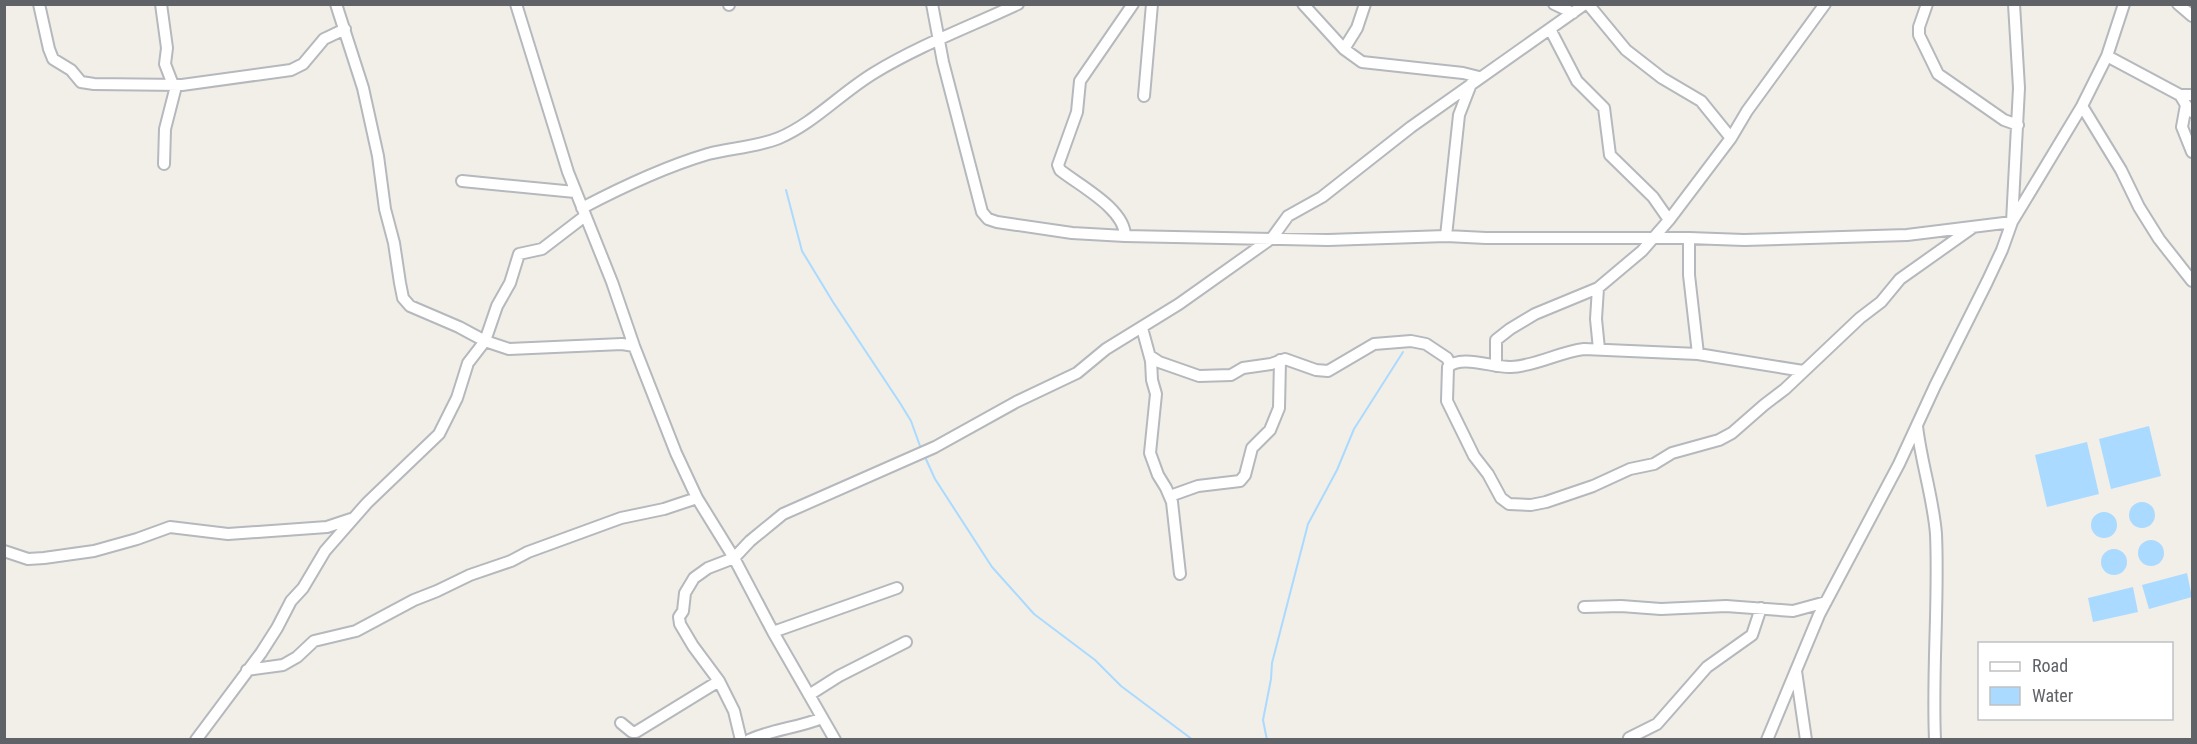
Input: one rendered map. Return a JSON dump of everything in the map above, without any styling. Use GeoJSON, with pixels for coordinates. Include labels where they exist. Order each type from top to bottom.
{"type":"FeatureCollection","features":[{"type":"Feature","properties":{"kind":"street"},"geometry":{"type":"LineString","coordinates":[[39,4],[53,58],[71,70],[81,82],[94,84],[201,83],[291,69],[303,64],[324,39],[345,29]]}},
{"type":"Feature","properties":{"kind":"street"},"geometry":{"type":"LineString","coordinates":[[161,4],[167,48],[165,64],[175,90],[165,129],[164,164]]}},
{"type":"Feature","properties":{"kind":"street"},"geometry":{"type":"LineString","coordinates":[[336,4],[363,88],[404,298],[410,306],[485,341],[508,349],[621,344],[634,346]]}},
{"type":"Feature","properties":{"kind":"street"},"geometry":{"type":"LineString","coordinates":[[516,4],[553,128],[575,192],[612,282],[634,346],[676,453],[697,498],[734,558],[773,632],[835,740]]}},
{"type":"Feature","properties":{"kind":"street"},"geometry":{"type":"LineString","coordinates":[[932,4],[954,107],[984,216],[997,222],[1072,233],[1125,236],[1328,240],[1446,236],[1743,240],[1907,235],[2012,222]]}},
{"type":"Feature","properties":{"kind":"street"},"geometry":{"type":"LineString","coordinates":[[196,740],[277,628],[291,601],[303,588],[319,559],[352,519],[439,434],[457,398],[468,363],[485,341],[497,306],[510,283],[519,254],[542,249],[604,196],[680,163],[780,137],[910,51],[1018,4]]}},
{"type":"Feature","properties":{"kind":"street"},"geometry":{"type":"LineString","coordinates":[[1125,236],[1124,225],[1112,211],[1095,195],[1060,170],[1058,165],[1077,112],[1080,81],[1133,4]]}},
{"type":"Feature","properties":{"kind":"street"},"geometry":{"type":"LineString","coordinates":[[1144,96],[1152,4]]}},
{"type":"Feature","properties":{"kind":"street"},"geometry":{"type":"LineString","coordinates":[[1303,4],[1344,49],[1362,62],[1435,70],[1475,80]]}},
{"type":"Feature","properties":{"kind":"street"},"geometry":{"type":"LineString","coordinates":[[1344,49],[1357,28],[1365,4]]}},
{"type":"Feature","properties":{"kind":"street"},"geometry":{"type":"LineString","coordinates":[[1554,4],[1573,13]]}},
{"type":"Feature","properties":{"kind":"street"},"geometry":{"type":"LineString","coordinates":[[741,740],[734,711],[719,681],[685,633],[679,617],[690,582],[708,568],[734,558],[750,541],[783,514],[935,447],[1016,402],[1077,373],[1106,349],[1142,328],[1272,238],[1288,216],[1322,197],[1475,80],[1587,4],[1626,50],[1662,78],[1701,101],[1731,138]]}},
{"type":"Feature","properties":{"kind":"street"},"geometry":{"type":"LineString","coordinates":[[1496,366],[1496,340],[1509,329],[1535,314],[1598,288],[1642,251],[1669,220],[1731,138],[1747,111],[1825,4]]}},
{"type":"Feature","properties":{"kind":"street"},"geometry":{"type":"LineString","coordinates":[[1927,4],[1919,27],[1919,35],[1938,74],[2004,120],[2018,125]]}},
{"type":"Feature","properties":{"kind":"street"},"geometry":{"type":"LineString","coordinates":[[2012,222],[2019,88],[2014,4]]}},
{"type":"Feature","properties":{"kind":"street"},"geometry":{"type":"LineString","coordinates":[[1767,740],[1826,602],[1987,282],[2012,222],[2082,106],[2107,56],[2124,4]]}},
{"type":"Feature","properties":{"kind":"street"},"geometry":{"type":"LineString","coordinates":[[2178,4],[2193,16]]}},
{"type":"Feature","properties":{"kind":"street"},"geometry":{"type":"LineString","coordinates":[[1550,29],[1577,81],[1604,108],[1610,155],[1653,197],[1669,220]]}},
{"type":"Feature","properties":{"kind":"street"},"geometry":{"type":"LineString","coordinates":[[2107,56],[2186,104]]}},
{"type":"Feature","properties":{"kind":"street"},"geometry":{"type":"LineString","coordinates":[[1446,236],[1459,115],[1475,80]]}},
{"type":"Feature","properties":{"kind":"street"},"geometry":{"type":"LineString","coordinates":[[2193,94],[2186,104],[2182,127],[2193,152]]}},
{"type":"Feature","properties":{"kind":"street"},"geometry":{"type":"LineString","coordinates":[[2082,106],[2121,170],[2139,207],[2159,240],[2193,281]]}},
{"type":"Feature","properties":{"kind":"street"},"geometry":{"type":"LineString","coordinates":[[462,181],[575,192]]}},
{"type":"Feature","properties":{"kind":"street"},"geometry":{"type":"LineString","coordinates":[[1150,356],[1164,364],[1198,376],[1230,375],[1244,368],[1271,364],[1280,360],[1292,360],[1316,370],[1329,371],[1374,344],[1411,341],[1426,344],[1447,358],[1450,364],[1447,374],[1447,401],[1474,456],[1488,474],[1501,498],[1509,504],[1531,505],[1559,498],[1630,470],[1654,464],[1672,453],[1719,441],[1739,428],[1785,389],[1860,318],[1881,302],[1900,279],[1974,227]]}},
{"type":"Feature","properties":{"kind":"street"},"geometry":{"type":"LineString","coordinates":[[1689,238],[1689,275],[1698,354]]}},
{"type":"Feature","properties":{"kind":"street"},"geometry":{"type":"LineString","coordinates":[[1598,288],[1596,319],[1599,350]]}},
{"type":"Feature","properties":{"kind":"street"},"geometry":{"type":"LineString","coordinates":[[1142,328],[1150,356],[1156,394],[1150,453],[1158,475],[1170,496],[1180,574]]}},
{"type":"Feature","properties":{"kind":"street"},"geometry":{"type":"LineString","coordinates":[[1450,364],[1462,361],[1496,366],[1518,366],[1571,351],[1599,350],[1698,354],[1803,371]]}},
{"type":"Feature","properties":{"kind":"street"},"geometry":{"type":"LineString","coordinates":[[1170,496],[1198,486],[1240,481],[1245,475],[1252,448],[1270,430],[1279,408],[1280,360]]}},
{"type":"Feature","properties":{"kind":"street"},"geometry":{"type":"LineString","coordinates":[[1917,425],[1921,455],[1933,504],[1935,532],[1937,570],[1935,740]]}},
{"type":"Feature","properties":{"kind":"street"},"geometry":{"type":"LineString","coordinates":[[247,670],[283,665],[297,657],[314,641],[356,631],[414,600],[528,552],[621,518],[664,509],[697,498]]}},
{"type":"Feature","properties":{"kind":"street"},"geometry":{"type":"LineString","coordinates":[[4,551],[28,559],[45,558],[94,551],[170,527],[228,534],[327,527],[352,519]]}},
{"type":"Feature","properties":{"kind":"street"},"geometry":{"type":"LineString","coordinates":[[773,632],[897,588]]}},
{"type":"Feature","properties":{"kind":"street"},"geometry":{"type":"LineString","coordinates":[[1584,607],[1621,606],[1661,609],[1726,606],[1793,611],[1826,602]]}},
{"type":"Feature","properties":{"kind":"street"},"geometry":{"type":"LineString","coordinates":[[1629,738],[1657,724],[1707,667],[1752,634],[1761,608]]}},
{"type":"Feature","properties":{"kind":"street"},"geometry":{"type":"LineString","coordinates":[[809,695],[827,683],[906,642]]}},
{"type":"Feature","properties":{"kind":"street"},"geometry":{"type":"LineString","coordinates":[[1796,669],[1806,740]]}},
{"type":"Feature","properties":{"kind":"street"},"geometry":{"type":"LineString","coordinates":[[621,723],[632,732],[636,732],[719,681]]}},
{"type":"Feature","properties":{"kind":"street"},"geometry":{"type":"LineString","coordinates":[[749,740],[822,718]]}},
{"type":"Feature","properties":{"kind":"water"},"geometry":{"type":"Polygon","coordinates":[[[2149,426],[2161,476],[2111,489],[2099,439],[2149,426]]]}},
{"type":"Feature","properties":{"kind":"water"},"geometry":{"type":"Polygon","coordinates":[[[2087,442],[2099,494],[2047,507],[2035,455],[2087,442]]]}},
{"type":"Feature","properties":{"kind":"water"},"geometry":{"type":"Polygon","coordinates":[[[2142,502],[2151,506],[2155,515],[2151,524],[2142,528],[2133,524],[2129,515],[2133,506],[2142,502]]]}},
{"type":"Feature","properties":{"kind":"water"},"geometry":{"type":"Polygon","coordinates":[[[2104,512],[2113,516],[2117,525],[2113,534],[2104,538],[2095,534],[2091,525],[2095,516],[2104,512]]]}},
{"type":"Feature","properties":{"kind":"water"},"geometry":{"type":"Polygon","coordinates":[[[2151,540],[2160,544],[2164,553],[2160,562],[2151,566],[2142,562],[2138,553],[2142,544],[2151,540]]]}},
{"type":"Feature","properties":{"kind":"water"},"geometry":{"type":"Polygon","coordinates":[[[2114,549],[2123,553],[2127,562],[2123,571],[2114,575],[2105,571],[2101,562],[2105,553],[2114,549]]]}},
{"type":"Feature","properties":{"kind":"water"},"geometry":{"type":"Polygon","coordinates":[[[2187,573],[2192,597],[2149,609],[2142,585],[2187,573]]]}},
{"type":"Feature","properties":{"kind":"water"},"geometry":{"type":"Polygon","coordinates":[[[2133,587],[2138,612],[2093,622],[2088,598],[2133,587]]]}},
{"type":"Feature","properties":{"kind":"waterway"},"geometry":{"type":"LineString","coordinates":[[786,190],[802,251],[911,421],[920,446]]}},
{"type":"Feature","properties":{"kind":"waterway"},"geometry":{"type":"LineString","coordinates":[[1267,740],[1263,720],[1272,663],[1308,524],[1337,470],[1354,429],[1403,352]]}},
{"type":"Feature","properties":{"kind":"waterway"},"geometry":{"type":"LineString","coordinates":[[925,457],[935,479],[992,567],[1034,614],[1095,660],[1121,686],[1193,740]]}}]}
